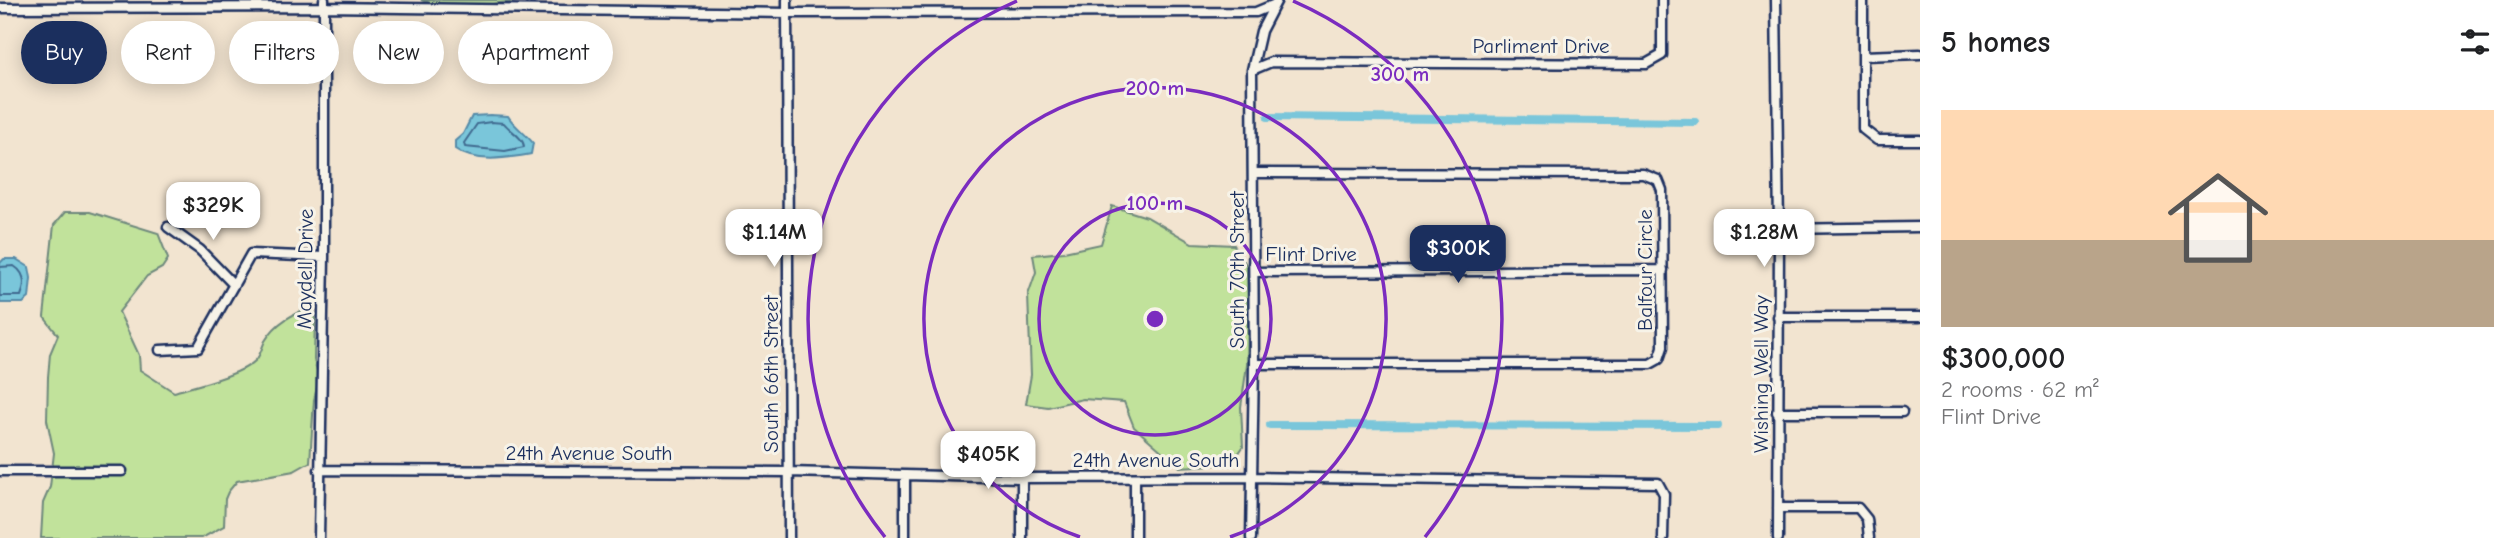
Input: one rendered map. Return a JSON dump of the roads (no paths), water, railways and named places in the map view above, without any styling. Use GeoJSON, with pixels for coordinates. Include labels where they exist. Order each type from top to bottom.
{"type":"FeatureCollection","features":[{"type":"Feature","properties":{"kind":"street","name":"South 66th Street"},"geometry":{"type":"LineString","coordinates":[[787,0],[789,538]]}},
{"type":"Feature","properties":{"kind":"street","name":"Parliment Drive"},"geometry":{"type":"LineString","coordinates":[[1252,70],[1271,62],[1646,64],[1662,55],[1662,0]]}},
{"type":"Feature","properties":{"kind":"street","name":"Wishing Well Way"},"geometry":{"type":"LineString","coordinates":[[1776,0],[1779,229],[1778,538]]}},
{"type":"Feature","properties":{"kind":"street"},"geometry":{"type":"LineString","coordinates":[[1863,0],[1863,129],[1877,140],[1920,140]]}},
{"type":"Feature","properties":{"kind":"street"},"geometry":{"type":"LineString","coordinates":[[0,8],[324,3],[787,12],[1256,12],[1275,2]]}},
{"type":"Feature","properties":{"kind":"street","name":"South 70th Street"},"geometry":{"type":"LineString","coordinates":[[1251,538],[1254,364],[1252,70],[1261,31],[1275,2]]}},
{"type":"Feature","properties":{"kind":"street","name":"Maydell Drive"},"geometry":{"type":"LineString","coordinates":[[319,538],[324,257],[324,3]]}},
{"type":"Feature","properties":{"kind":"street"},"geometry":{"type":"LineString","coordinates":[[1863,55],[1920,54]]}},
{"type":"Feature","properties":{"kind":"street","name":"Balfour Circle"},"geometry":{"type":"LineString","coordinates":[[1254,173],[1647,175],[1658,180],[1662,190],[1663,347],[1659,359],[1650,364],[1254,364]]}},
{"type":"Feature","properties":{"kind":"street"},"geometry":{"type":"LineString","coordinates":[[169,227],[200,250],[234,285]]}},
{"type":"Feature","properties":{"kind":"street"},"geometry":{"type":"LineString","coordinates":[[1779,229],[1920,228]]}},
{"type":"Feature","properties":{"kind":"street"},"geometry":{"type":"LineString","coordinates":[[160,350],[198,348],[251,254],[324,257]]}},
{"type":"Feature","properties":{"kind":"street","name":"Flint Drive"},"geometry":{"type":"LineString","coordinates":[[1254,272],[1662,270]]}},
{"type":"Feature","properties":{"kind":"street"},"geometry":{"type":"LineString","coordinates":[[1778,317],[1920,317]]}},
{"type":"Feature","properties":{"kind":"street"},"geometry":{"type":"LineString","coordinates":[[1777,412],[1902,412]]}},
{"type":"Feature","properties":{"kind":"street","name":"24th Avenue South"},"geometry":{"type":"LineString","coordinates":[[319,470],[789,472],[1022,478],[1251,477],[1658,483],[1664,494],[1663,538]]}},
{"type":"Feature","properties":{"kind":"street"},"geometry":{"type":"LineString","coordinates":[[0,471],[122,471]]}},
{"type":"Feature","properties":{"kind":"street"},"geometry":{"type":"LineString","coordinates":[[905,475],[905,538]]}},
{"type":"Feature","properties":{"kind":"street"},"geometry":{"type":"LineString","coordinates":[[1022,478],[1022,538]]}},
{"type":"Feature","properties":{"kind":"street"},"geometry":{"type":"LineString","coordinates":[[1135,478],[1135,538]]}},
{"type":"Feature","properties":{"kind":"street"},"geometry":{"type":"LineString","coordinates":[[1778,508],[1858,508],[1867,519],[1869,538]]}},
{"type":"Feature","properties":{"kind":"water"},"geometry":{"type":"Polygon","coordinates":[[[472,116],[508,116],[533,143],[531,154],[482,158],[463,154],[455,149],[455,141],[463,134],[472,116]]]}},
{"type":"Feature","properties":{"kind":"water"},"geometry":{"type":"Polygon","coordinates":[[[4,259],[16,259],[29,267],[29,298],[23,303],[0,303],[0,263],[4,259]]]}},
{"type":"Feature","properties":{"kind":"waterway"},"geometry":{"type":"LineString","coordinates":[[1268,117],[1695,122]]}},
{"type":"Feature","properties":{"kind":"waterway"},"geometry":{"type":"LineString","coordinates":[[1270,425],[1718,426]]}}]}
